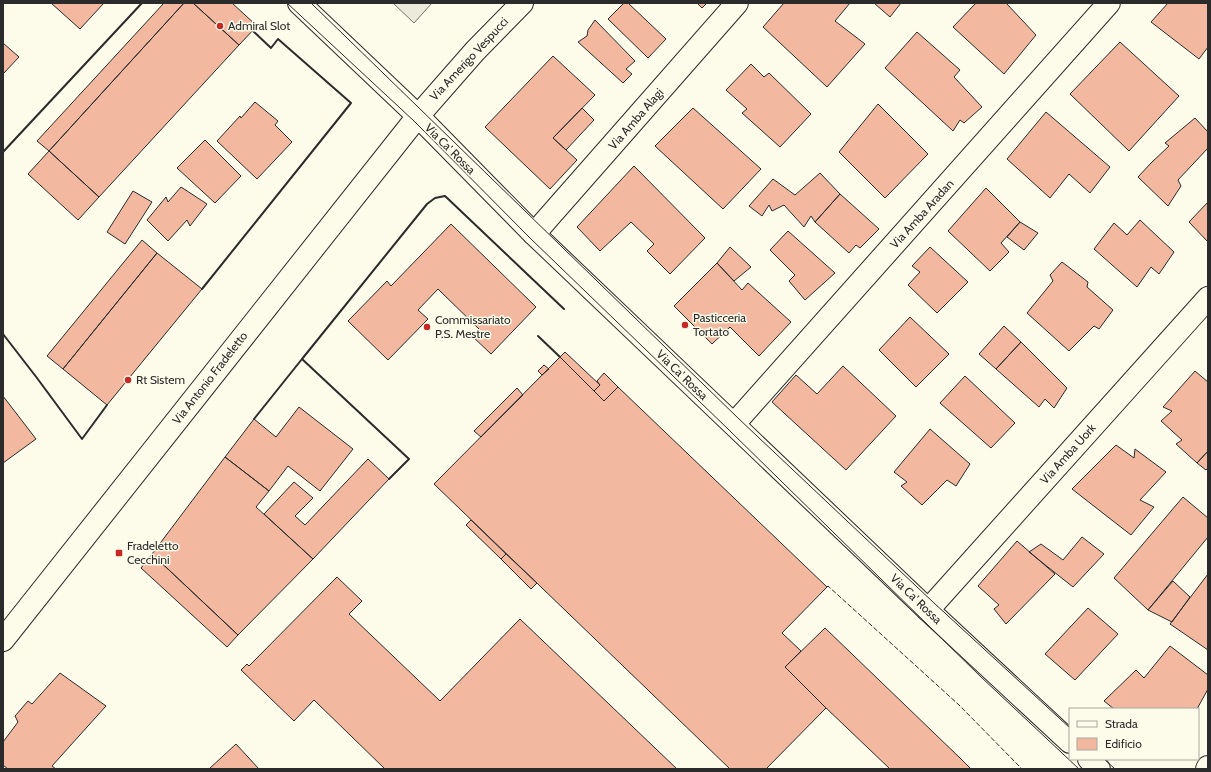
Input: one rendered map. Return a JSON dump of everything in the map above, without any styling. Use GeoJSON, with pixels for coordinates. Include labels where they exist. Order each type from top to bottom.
{"type":"FeatureCollection","features":[{"type":"Feature","properties":{"kind":"street","name":"Via Ca' Rossa"},"geometry":{"type":"LineString","coordinates":[[299,3],[418,116],[534,234],[928,610],[1069,741]]}},
{"type":"Feature","properties":{"kind":"street","name":"Via Amerigo Vespucci"},"geometry":{"type":"LineString","coordinates":[[418,116],[475,51],[522,3]]}},
{"type":"Feature","properties":{"kind":"street","name":"Via Amba Alagi"},"geometry":{"type":"LineString","coordinates":[[534,234],[737,3]]}},
{"type":"Feature","properties":{"kind":"street","name":"Via Amba Aradan"},"geometry":{"type":"LineString","coordinates":[[734,424],[1109,3]]}},
{"type":"Feature","properties":{"kind":"street","name":"Via Antonio Fradeletto"},"geometry":{"type":"LineString","coordinates":[[3,640],[418,116]]}},
{"type":"Feature","properties":{"kind":"street","name":"Via Amba Uork"},"geometry":{"type":"LineString","coordinates":[[928,610],[1208,298]]}},
{"type":"Feature","properties":{"kind":"street"},"geometry":{"type":"LineString","coordinates":[[1089,760],[1099,769]]}},
{"type":"Feature","properties":{"kind":"shaded area"},"geometry":{"type":"Polygon","coordinates":[[[393,3],[432,3],[414,23],[393,3]]]}},
{"type":"Feature","properties":{"kind":"building"},"geometry":{"type":"Polygon","coordinates":[[[51,3],[104,3],[80,29],[51,3]]]}},
{"type":"Feature","properties":{"kind":"building"},"geometry":{"type":"Polygon","coordinates":[[[164,3],[184,3],[49,151],[37,141],[164,3]]]}},
{"type":"Feature","properties":{"kind":"building"},"geometry":{"type":"Polygon","coordinates":[[[184,3],[193,3],[239,45],[99,197],[49,151],[184,3]]]}},
{"type":"Feature","properties":{"kind":"building"},"geometry":{"type":"Polygon","coordinates":[[[193,3],[232,3],[257,26],[239,45],[193,3]]]}},
{"type":"Feature","properties":{"kind":"building"},"geometry":{"type":"Polygon","coordinates":[[[624,3],[628,3],[666,39],[648,58],[608,19],[624,3]]]}},
{"type":"Feature","properties":{"kind":"building"},"geometry":{"type":"Polygon","coordinates":[[[697,3],[707,3],[702,8],[697,3]]]}},
{"type":"Feature","properties":{"kind":"building"},"geometry":{"type":"Polygon","coordinates":[[[784,3],[850,3],[835,21],[865,44],[827,87],[763,27],[784,3]]]}},
{"type":"Feature","properties":{"kind":"building"},"geometry":{"type":"Polygon","coordinates":[[[874,3],[901,3],[890,17],[874,3]]]}},
{"type":"Feature","properties":{"kind":"building"},"geometry":{"type":"Polygon","coordinates":[[[976,3],[1006,3],[1036,35],[1004,74],[953,27],[976,3]]]}},
{"type":"Feature","properties":{"kind":"building"},"geometry":{"type":"Polygon","coordinates":[[[1168,3],[1208,3],[1208,47],[1199,59],[1151,22],[1168,3]]]}},
{"type":"Feature","properties":{"kind":"building"},"geometry":{"type":"Polygon","coordinates":[[[595,20],[635,61],[626,69],[632,74],[623,83],[578,42],[587,36],[588,30],[595,20]]]}},
{"type":"Feature","properties":{"kind":"building"},"geometry":{"type":"Polygon","coordinates":[[[917,32],[960,70],[954,77],[982,107],[964,123],[960,120],[953,131],[885,68],[917,32]]]}},
{"type":"Feature","properties":{"kind":"building"},"geometry":{"type":"Polygon","coordinates":[[[1120,42],[1179,96],[1129,151],[1070,94],[1120,42]]]}},
{"type":"Feature","properties":{"kind":"building"},"geometry":{"type":"Polygon","coordinates":[[[3,43],[19,57],[3,74],[3,43]]]}},
{"type":"Feature","properties":{"kind":"building"},"geometry":{"type":"Polygon","coordinates":[[[553,56],[595,95],[553,138],[577,160],[550,189],[485,127],[553,56]]]}},
{"type":"Feature","properties":{"kind":"building"},"geometry":{"type":"Polygon","coordinates":[[[751,64],[764,77],[769,73],[811,114],[780,147],[742,113],[747,109],[726,90],[751,64]]]}},
{"type":"Feature","properties":{"kind":"building"},"geometry":{"type":"Polygon","coordinates":[[[255,102],[278,121],[275,125],[292,142],[257,179],[217,141],[255,102]]]}},
{"type":"Feature","properties":{"kind":"building"},"geometry":{"type":"Polygon","coordinates":[[[878,104],[928,154],[885,198],[839,152],[878,104]]]}},
{"type":"Feature","properties":{"kind":"building"},"geometry":{"type":"Polygon","coordinates":[[[582,108],[594,120],[566,150],[553,138],[582,108]]]}},
{"type":"Feature","properties":{"kind":"building"},"geometry":{"type":"Polygon","coordinates":[[[693,108],[761,169],[723,209],[655,146],[693,108]]]}},
{"type":"Feature","properties":{"kind":"building"},"geometry":{"type":"Polygon","coordinates":[[[1046,112],[1110,167],[1090,193],[1069,174],[1050,198],[1007,159],[1046,112]]]}},
{"type":"Feature","properties":{"kind":"building"},"geometry":{"type":"Polygon","coordinates":[[[1195,118],[1208,132],[1208,148],[1178,180],[1181,186],[1168,206],[1138,177],[1169,146],[1165,143],[1195,118]]]}},
{"type":"Feature","properties":{"kind":"building"},"geometry":{"type":"Polygon","coordinates":[[[205,140],[241,176],[215,203],[177,168],[205,140]]]}},
{"type":"Feature","properties":{"kind":"building"},"geometry":{"type":"Polygon","coordinates":[[[49,151],[99,197],[78,220],[28,174],[49,151]]]}},
{"type":"Feature","properties":{"kind":"building"},"geometry":{"type":"Polygon","coordinates":[[[634,166],[705,238],[670,274],[647,251],[654,244],[631,222],[600,251],[577,227],[634,166]]]}},
{"type":"Feature","properties":{"kind":"building"},"geometry":{"type":"Polygon","coordinates":[[[820,173],[840,194],[815,222],[811,216],[804,227],[784,205],[772,211],[769,205],[762,216],[749,206],[773,179],[795,195],[820,173]]]}},
{"type":"Feature","properties":{"kind":"building"},"geometry":{"type":"Polygon","coordinates":[[[181,187],[207,204],[190,226],[187,220],[168,241],[147,220],[166,197],[168,202],[181,187]]]}},
{"type":"Feature","properties":{"kind":"building"},"geometry":{"type":"Polygon","coordinates":[[[986,188],[1020,222],[1001,243],[1009,252],[990,271],[948,231],[986,188]]]}},
{"type":"Feature","properties":{"kind":"building"},"geometry":{"type":"Polygon","coordinates":[[[133,191],[152,202],[125,244],[107,232],[133,191]]]}},
{"type":"Feature","properties":{"kind":"building"},"geometry":{"type":"Polygon","coordinates":[[[840,194],[879,229],[860,248],[856,245],[849,253],[815,222],[840,194]]]}},
{"type":"Feature","properties":{"kind":"building"},"geometry":{"type":"Polygon","coordinates":[[[1208,202],[1208,242],[1189,222],[1208,202]]]}},
{"type":"Feature","properties":{"kind":"building"},"geometry":{"type":"Polygon","coordinates":[[[1140,220],[1174,252],[1159,274],[1151,267],[1137,287],[1094,249],[1114,223],[1127,235],[1140,220]]]}},
{"type":"Feature","properties":{"kind":"building"},"geometry":{"type":"Polygon","coordinates":[[[1020,222],[1038,233],[1024,250],[1007,237],[1020,222]]]}},
{"type":"Feature","properties":{"kind":"building"},"geometry":{"type":"Polygon","coordinates":[[[451,224],[536,307],[491,354],[472,336],[479,329],[438,289],[418,310],[428,319],[388,360],[348,321],[387,281],[391,286],[451,224]]]}},
{"type":"Feature","properties":{"kind":"building"},"geometry":{"type":"Polygon","coordinates":[[[788,231],[835,273],[805,300],[789,281],[795,275],[770,250],[788,231]]]}},
{"type":"Feature","properties":{"kind":"building"},"geometry":{"type":"Polygon","coordinates":[[[142,240],[157,253],[63,369],[47,356],[142,240]]]}},
{"type":"Feature","properties":{"kind":"building"},"geometry":{"type":"Polygon","coordinates":[[[730,247],[751,267],[734,281],[717,263],[730,247]]]}},
{"type":"Feature","properties":{"kind":"building"},"geometry":{"type":"Polygon","coordinates":[[[930,247],[968,282],[937,313],[908,285],[920,272],[912,266],[930,247]]]}},
{"type":"Feature","properties":{"kind":"building"},"geometry":{"type":"Polygon","coordinates":[[[157,253],[202,289],[107,405],[63,369],[157,253]]]}},
{"type":"Feature","properties":{"kind":"building"},"geometry":{"type":"Polygon","coordinates":[[[1062,262],[1088,282],[1087,287],[1113,310],[1099,329],[1094,326],[1069,351],[1027,313],[1053,281],[1050,275],[1062,262]]]}},
{"type":"Feature","properties":{"kind":"building"},"geometry":{"type":"Polygon","coordinates":[[[717,263],[742,290],[748,283],[791,322],[759,356],[730,327],[712,344],[674,306],[717,263]]]}},
{"type":"Feature","properties":{"kind":"building"},"geometry":{"type":"Polygon","coordinates":[[[910,317],[949,354],[916,387],[879,350],[910,317]]]}},
{"type":"Feature","properties":{"kind":"building"},"geometry":{"type":"Polygon","coordinates":[[[1004,326],[1021,342],[996,369],[979,354],[1004,326]]]}},
{"type":"Feature","properties":{"kind":"building"},"geometry":{"type":"Polygon","coordinates":[[[1021,342],[1067,388],[1054,408],[1045,399],[1039,407],[996,369],[1021,342]]]}},
{"type":"Feature","properties":{"kind":"building"},"geometry":{"type":"Polygon","coordinates":[[[565,352],[600,385],[594,391],[560,357],[565,352]]]}},
{"type":"Feature","properties":{"kind":"building"},"geometry":{"type":"Polygon","coordinates":[[[560,357],[604,401],[618,387],[827,587],[782,633],[801,651],[785,667],[826,708],[766,769],[730,769],[434,484],[560,357]]]}},
{"type":"Feature","properties":{"kind":"building"},"geometry":{"type":"Polygon","coordinates":[[[544,365],[549,369],[542,375],[538,371],[544,365]]]}},
{"type":"Feature","properties":{"kind":"building"},"geometry":{"type":"Polygon","coordinates":[[[843,366],[896,416],[846,470],[772,402],[796,375],[817,394],[843,366]]]}},
{"type":"Feature","properties":{"kind":"building"},"geometry":{"type":"Polygon","coordinates":[[[1195,371],[1208,382],[1208,451],[1197,463],[1176,444],[1182,440],[1161,421],[1172,411],[1163,407],[1195,371]]]}},
{"type":"Feature","properties":{"kind":"building"},"geometry":{"type":"Polygon","coordinates":[[[604,373],[618,387],[604,401],[594,391],[600,385],[597,381],[604,373]]]}},
{"type":"Feature","properties":{"kind":"building"},"geometry":{"type":"Polygon","coordinates":[[[965,376],[1015,423],[991,448],[940,403],[965,376]]]}},
{"type":"Feature","properties":{"kind":"building"},"geometry":{"type":"Polygon","coordinates":[[[517,388],[523,395],[481,437],[474,431],[517,388]]]}},
{"type":"Feature","properties":{"kind":"building"},"geometry":{"type":"Polygon","coordinates":[[[3,396],[36,439],[3,463],[3,396]]]}},
{"type":"Feature","properties":{"kind":"building"},"geometry":{"type":"Polygon","coordinates":[[[299,407],[353,449],[320,491],[288,466],[269,491],[225,457],[254,419],[276,437],[299,407]]]}},
{"type":"Feature","properties":{"kind":"building"},"geometry":{"type":"Polygon","coordinates":[[[930,429],[970,464],[956,486],[947,480],[922,505],[901,486],[907,482],[894,472],[930,429]]]}},
{"type":"Feature","properties":{"kind":"building"},"geometry":{"type":"Polygon","coordinates":[[[1116,445],[1134,458],[1135,449],[1166,472],[1140,500],[1154,507],[1131,535],[1072,489],[1116,445]]]}},
{"type":"Feature","properties":{"kind":"building"},"geometry":{"type":"Polygon","coordinates":[[[1208,451],[1208,468],[1206,470],[1197,463],[1208,451]]]}},
{"type":"Feature","properties":{"kind":"building"},"geometry":{"type":"Polygon","coordinates":[[[225,457],[269,491],[256,507],[313,559],[238,635],[152,554],[225,457]]]}},
{"type":"Feature","properties":{"kind":"building"},"geometry":{"type":"Polygon","coordinates":[[[368,459],[389,479],[313,559],[264,514],[294,482],[313,498],[295,516],[305,525],[368,459]]]}},
{"type":"Feature","properties":{"kind":"building"},"geometry":{"type":"Polygon","coordinates":[[[1183,497],[1208,518],[1208,537],[1148,610],[1114,578],[1183,497]]]}},
{"type":"Feature","properties":{"kind":"building"},"geometry":{"type":"Polygon","coordinates":[[[471,520],[506,554],[501,559],[466,525],[471,520]]]}},
{"type":"Feature","properties":{"kind":"building"},"geometry":{"type":"Polygon","coordinates":[[[1082,537],[1104,554],[1073,587],[1029,552],[1041,544],[1063,560],[1082,537]]]}},
{"type":"Feature","properties":{"kind":"building"},"geometry":{"type":"Polygon","coordinates":[[[1017,541],[1055,574],[1006,624],[994,609],[999,605],[978,586],[1017,541]]]}},
{"type":"Feature","properties":{"kind":"building"},"geometry":{"type":"Polygon","coordinates":[[[152,554],[238,635],[227,647],[141,568],[152,554]]]}},
{"type":"Feature","properties":{"kind":"building"},"geometry":{"type":"Polygon","coordinates":[[[506,554],[537,583],[531,589],[501,559],[506,554]]]}},
{"type":"Feature","properties":{"kind":"building"},"geometry":{"type":"Polygon","coordinates":[[[1208,574],[1208,650],[1170,624],[1208,574]]]}},
{"type":"Feature","properties":{"kind":"building"},"geometry":{"type":"Polygon","coordinates":[[[337,577],[362,601],[349,614],[440,701],[520,619],[677,769],[385,769],[314,700],[294,721],[241,670],[247,664],[249,666],[337,577]]]}},
{"type":"Feature","properties":{"kind":"building"},"geometry":{"type":"Polygon","coordinates":[[[1173,581],[1190,597],[1172,622],[1148,610],[1173,581]]]}},
{"type":"Feature","properties":{"kind":"building"},"geometry":{"type":"Polygon","coordinates":[[[1088,608],[1118,634],[1075,680],[1045,654],[1088,608]]]}},
{"type":"Feature","properties":{"kind":"building"},"geometry":{"type":"Polygon","coordinates":[[[825,628],[971,769],[890,769],[824,706],[785,667],[825,628]]]}},
{"type":"Feature","properties":{"kind":"building"},"geometry":{"type":"Polygon","coordinates":[[[1170,646],[1208,675],[1208,689],[1198,708],[1113,708],[1104,701],[1136,670],[1144,678],[1170,646]]]}},
{"type":"Feature","properties":{"kind":"building"},"geometry":{"type":"Polygon","coordinates":[[[60,673],[106,706],[52,766],[56,769],[8,769],[3,765],[3,742],[18,722],[15,716],[28,701],[32,704],[60,673]]]}},
{"type":"Feature","properties":{"kind":"building"},"geometry":{"type":"Polygon","coordinates":[[[236,744],[259,769],[209,769],[236,744]]]}},
{"type":"Feature","properties":{"kind":"tram line"},"geometry":{"type":"LineString","coordinates":[[287,3],[414,121],[530,238],[728,429],[981,677],[1069,760]]}},
{"type":"Feature","properties":{"kind":"tram line"},"geometry":{"type":"LineString","coordinates":[[311,3],[739,419],[934,603],[1069,727]]}},
{"type":"Feature","properties":{"kind":"tram line"},"geometry":{"type":"LineString","coordinates":[[1069,760],[1079,769]]}},
{"type":"Feature","properties":{"kind":"tram line"},"geometry":{"type":"LineString","coordinates":[[1105,760],[1115,769]]}},
{"type":"Feature","properties":{"kind":"fence"},"geometry":{"type":"LineString","coordinates":[[827,587],[828,586],[959,705],[1022,769]]}},
{"type":"Feature","properties":{"kind":"wall"},"geometry":{"type":"LineString","coordinates":[[3,152],[142,3]]}},
{"type":"Feature","properties":{"kind":"wall"},"geometry":{"type":"LineString","coordinates":[[202,289],[351,103],[278,39],[271,48],[252,30]]}},
{"type":"Feature","properties":{"kind":"wall"},"geometry":{"type":"LineString","coordinates":[[302,359],[427,204],[435,198],[445,196],[564,309]]}},
{"type":"Feature","properties":{"kind":"wall"},"geometry":{"type":"LineString","coordinates":[[3,334],[82,439],[107,405]]}},
{"type":"Feature","properties":{"kind":"wall"},"geometry":{"type":"LineString","coordinates":[[538,336],[560,357]]}},
{"type":"Feature","properties":{"kind":"wall"},"geometry":{"type":"LineString","coordinates":[[254,419],[302,359],[409,459],[389,479]]}},
{"type":"Feature","properties":{"kind":"place","name":"Admiral Slot"},"geometry":{"type":"Point","coordinates":[220,26]}},
{"type":"Feature","properties":{"kind":"place","name":"Pasticceria Tortato"},"geometry":{"type":"Point","coordinates":[685,325]}},
{"type":"Feature","properties":{"kind":"place","name":"Commissariato P.S. Mestre"},"geometry":{"type":"Point","coordinates":[427,327]}},
{"type":"Feature","properties":{"kind":"place","name":"Rt Sistem"},"geometry":{"type":"Point","coordinates":[128,380]}},
{"type":"Feature","properties":{"kind":"place","name":"Fradeletto Cecchini"},"geometry":{"type":"Point","coordinates":[119,553]}}]}
